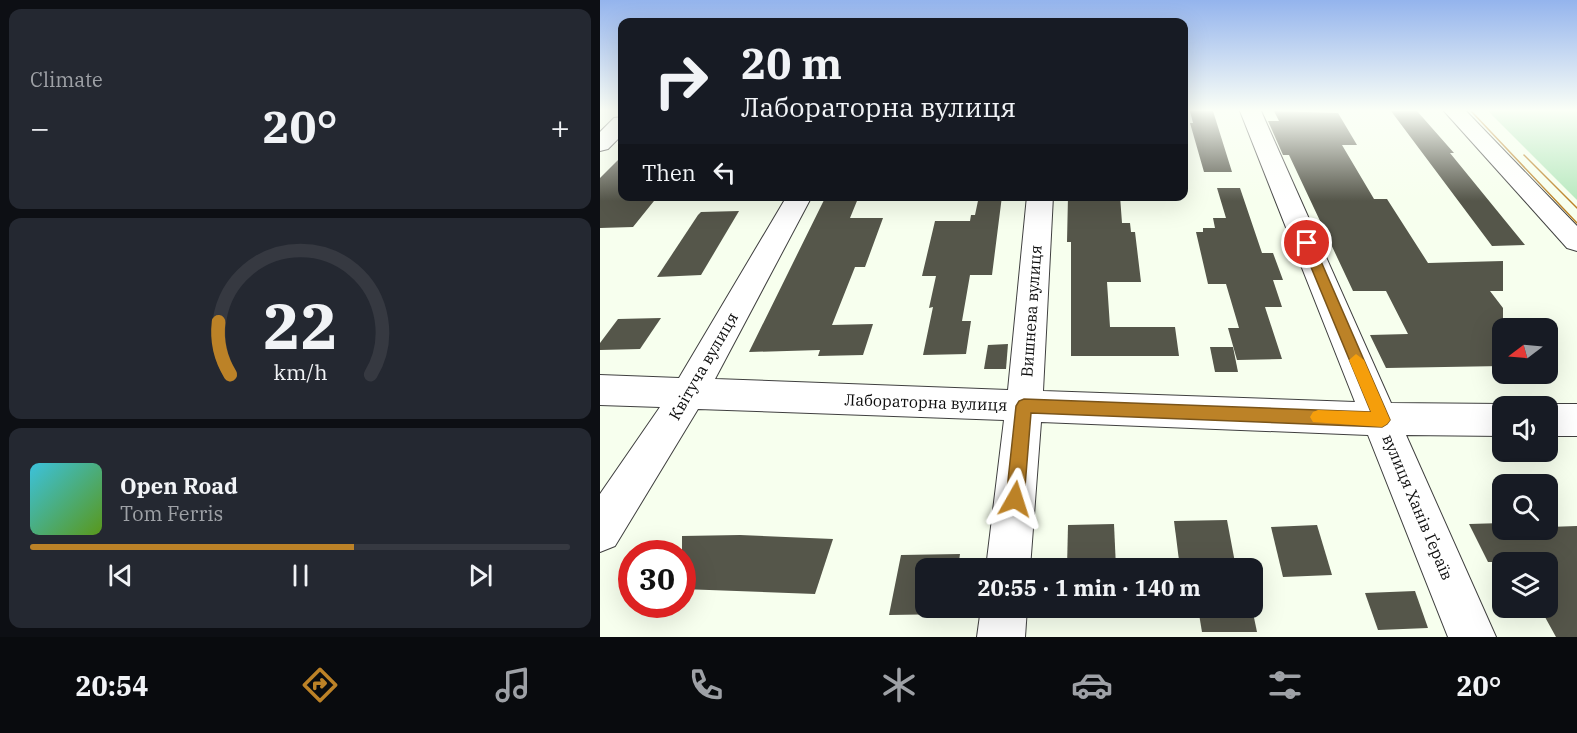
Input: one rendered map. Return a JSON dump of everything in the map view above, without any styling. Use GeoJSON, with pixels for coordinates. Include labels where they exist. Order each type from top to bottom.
{"type":"FeatureCollection","features":[{"type":"Feature","properties":{"kind":"street","name":"вулиця Ханів Ґераїв"},"geometry":{"type":"LineString","coordinates":[[1263,141],[1472,637]]}},
{"type":"Feature","properties":{"kind":"street"},"geometry":{"type":"LineString","coordinates":[[1482,141],[1577,242]]}},
{"type":"Feature","properties":{"kind":"street","name":"Квітуча вулиця"},"geometry":{"type":"LineString","coordinates":[[600,531],[689,393],[797,201]]}},
{"type":"Feature","properties":{"kind":"street","name":"Вишнева вулиця"},"geometry":{"type":"LineString","coordinates":[[1009,558],[1024,406],[1040,201]]}},
{"type":"Feature","properties":{"kind":"street","name":"Лабораторна вулиця"},"geometry":{"type":"LineString","coordinates":[[600,390],[1382,420],[1492,420]]}},
{"type":"Feature","properties":{"kind":"street"},"geometry":{"type":"LineString","coordinates":[[1558,420],[1577,420]]}},
{"type":"Feature","properties":{"kind":"street"},"geometry":{"type":"LineString","coordinates":[[1001,637],[1003,618]]}},
{"type":"Feature","properties":{"kind":"green space"},"geometry":{"type":"Polygon","coordinates":[[[1518,141],[1577,141],[1577,200],[1518,141]]]}},
{"type":"Feature","properties":{"kind":"building"},"geometry":{"type":"Polygon","coordinates":[[[1195,141],[1222,141],[1232,172],[1204,172],[1195,141]]]}},
{"type":"Feature","properties":{"kind":"building"},"geometry":{"type":"Polygon","coordinates":[[[1277,141],[1354,141],[1357,145],[1342,145],[1374,199],[1387,199],[1428,263],[1503,261],[1503,291],[1490,291],[1503,308],[1503,318],[1492,318],[1492,366],[1386,368],[1370,335],[1408,334],[1386,291],[1353,291],[1289,155],[1283,155],[1277,141]]]}},
{"type":"Feature","properties":{"kind":"building"},"geometry":{"type":"Polygon","coordinates":[[[1413,141],[1443,141],[1454,153],[1450,153],[1525,245],[1492,246],[1413,141]]]}},
{"type":"Feature","properties":{"kind":"building"},"geometry":{"type":"Polygon","coordinates":[[[618,160],[618,201],[654,201],[633,227],[600,228],[600,178],[618,160]]]}},
{"type":"Feature","properties":{"kind":"building"},"geometry":{"type":"Polygon","coordinates":[[[1217,188],[1240,188],[1262,253],[1273,253],[1283,280],[1273,280],[1282,307],[1265,307],[1282,359],[1237,360],[1228,328],[1239,328],[1226,284],[1208,284],[1196,232],[1203,232],[1203,228],[1215,228],[1213,218],[1226,218],[1217,188]]]}},
{"type":"Feature","properties":{"kind":"building"},"geometry":{"type":"Polygon","coordinates":[[[824,201],[857,201],[850,218],[883,218],[865,267],[855,267],[832,325],[873,324],[863,355],[818,356],[820,350],[749,352],[824,201]]]}},
{"type":"Feature","properties":{"kind":"building"},"geometry":{"type":"Polygon","coordinates":[[[978,201],[1001,201],[992,275],[970,275],[962,321],[971,321],[966,354],[923,355],[933,307],[929,308],[936,276],[922,276],[935,221],[970,221],[971,215],[975,215],[978,201]]]}},
{"type":"Feature","properties":{"kind":"building"},"geometry":{"type":"Polygon","coordinates":[[[1068,201],[1120,201],[1122,223],[1130,223],[1131,232],[1135,232],[1141,282],[1107,282],[1110,327],[1175,327],[1179,356],[1071,356],[1071,242],[1067,242],[1068,201]]]}},
{"type":"Feature","properties":{"kind":"building"},"geometry":{"type":"Polygon","coordinates":[[[739,211],[701,275],[657,277],[701,212],[739,211]]]}},
{"type":"Feature","properties":{"kind":"building"},"geometry":{"type":"Polygon","coordinates":[[[661,318],[640,349],[600,350],[600,343],[618,319],[661,318]]]}},
{"type":"Feature","properties":{"kind":"building"},"geometry":{"type":"Polygon","coordinates":[[[1008,344],[1006,369],[984,369],[988,345],[1008,344]]]}},
{"type":"Feature","properties":{"kind":"building"},"geometry":{"type":"Polygon","coordinates":[[[1210,347],[1233,347],[1238,372],[1215,372],[1210,347]]]}},
{"type":"Feature","properties":{"kind":"building"},"geometry":{"type":"Polygon","coordinates":[[[1227,520],[1234,558],[1179,558],[1174,521],[1227,520]]]}},
{"type":"Feature","properties":{"kind":"building"},"geometry":{"type":"Polygon","coordinates":[[[1492,523],[1492,540],[1558,540],[1558,527],[1577,526],[1577,637],[1556,637],[1546,618],[1558,618],[1558,552],[1492,552],[1492,562],[1488,562],[1469,524],[1492,523]]]}},
{"type":"Feature","properties":{"kind":"building"},"geometry":{"type":"Polygon","coordinates":[[[1114,524],[1116,558],[1067,558],[1068,525],[1114,524]]]}},
{"type":"Feature","properties":{"kind":"building"},"geometry":{"type":"Polygon","coordinates":[[[1317,525],[1332,575],[1283,577],[1271,527],[1317,525]]]}},
{"type":"Feature","properties":{"kind":"building"},"geometry":{"type":"Polygon","coordinates":[[[740,535],[833,539],[815,594],[696,590],[696,540],[682,540],[682,536],[740,535]]]}},
{"type":"Feature","properties":{"kind":"building"},"geometry":{"type":"Polygon","coordinates":[[[960,554],[959,558],[915,558],[915,615],[889,615],[901,555],[960,554]]]}},
{"type":"Feature","properties":{"kind":"building"},"geometry":{"type":"Polygon","coordinates":[[[1415,591],[1428,628],[1378,630],[1365,593],[1415,591]]]}},
{"type":"Feature","properties":{"kind":"building"},"geometry":{"type":"Polygon","coordinates":[[[1200,618],[1254,618],[1257,632],[1202,632],[1200,618]]]}},
{"type":"Feature","properties":{"kind":"tram line"},"geometry":{"type":"LineString","coordinates":[[1499,141],[1577,223]]}},
{"type":"Feature","properties":{"kind":"tram line"},"geometry":{"type":"LineString","coordinates":[[1524,155],[1577,208]]}},
{"type":"Feature","properties":{"kind":"slow traffic"},"geometry":{"type":"LineString","coordinates":[[1318,417],[1382,420],[1356,360]]}},
{"type":"Feature","properties":{"kind":"route"},"geometry":{"type":"LineString","coordinates":[[1015,499],[1024,406],[1382,420],[1307,243]]}}]}
